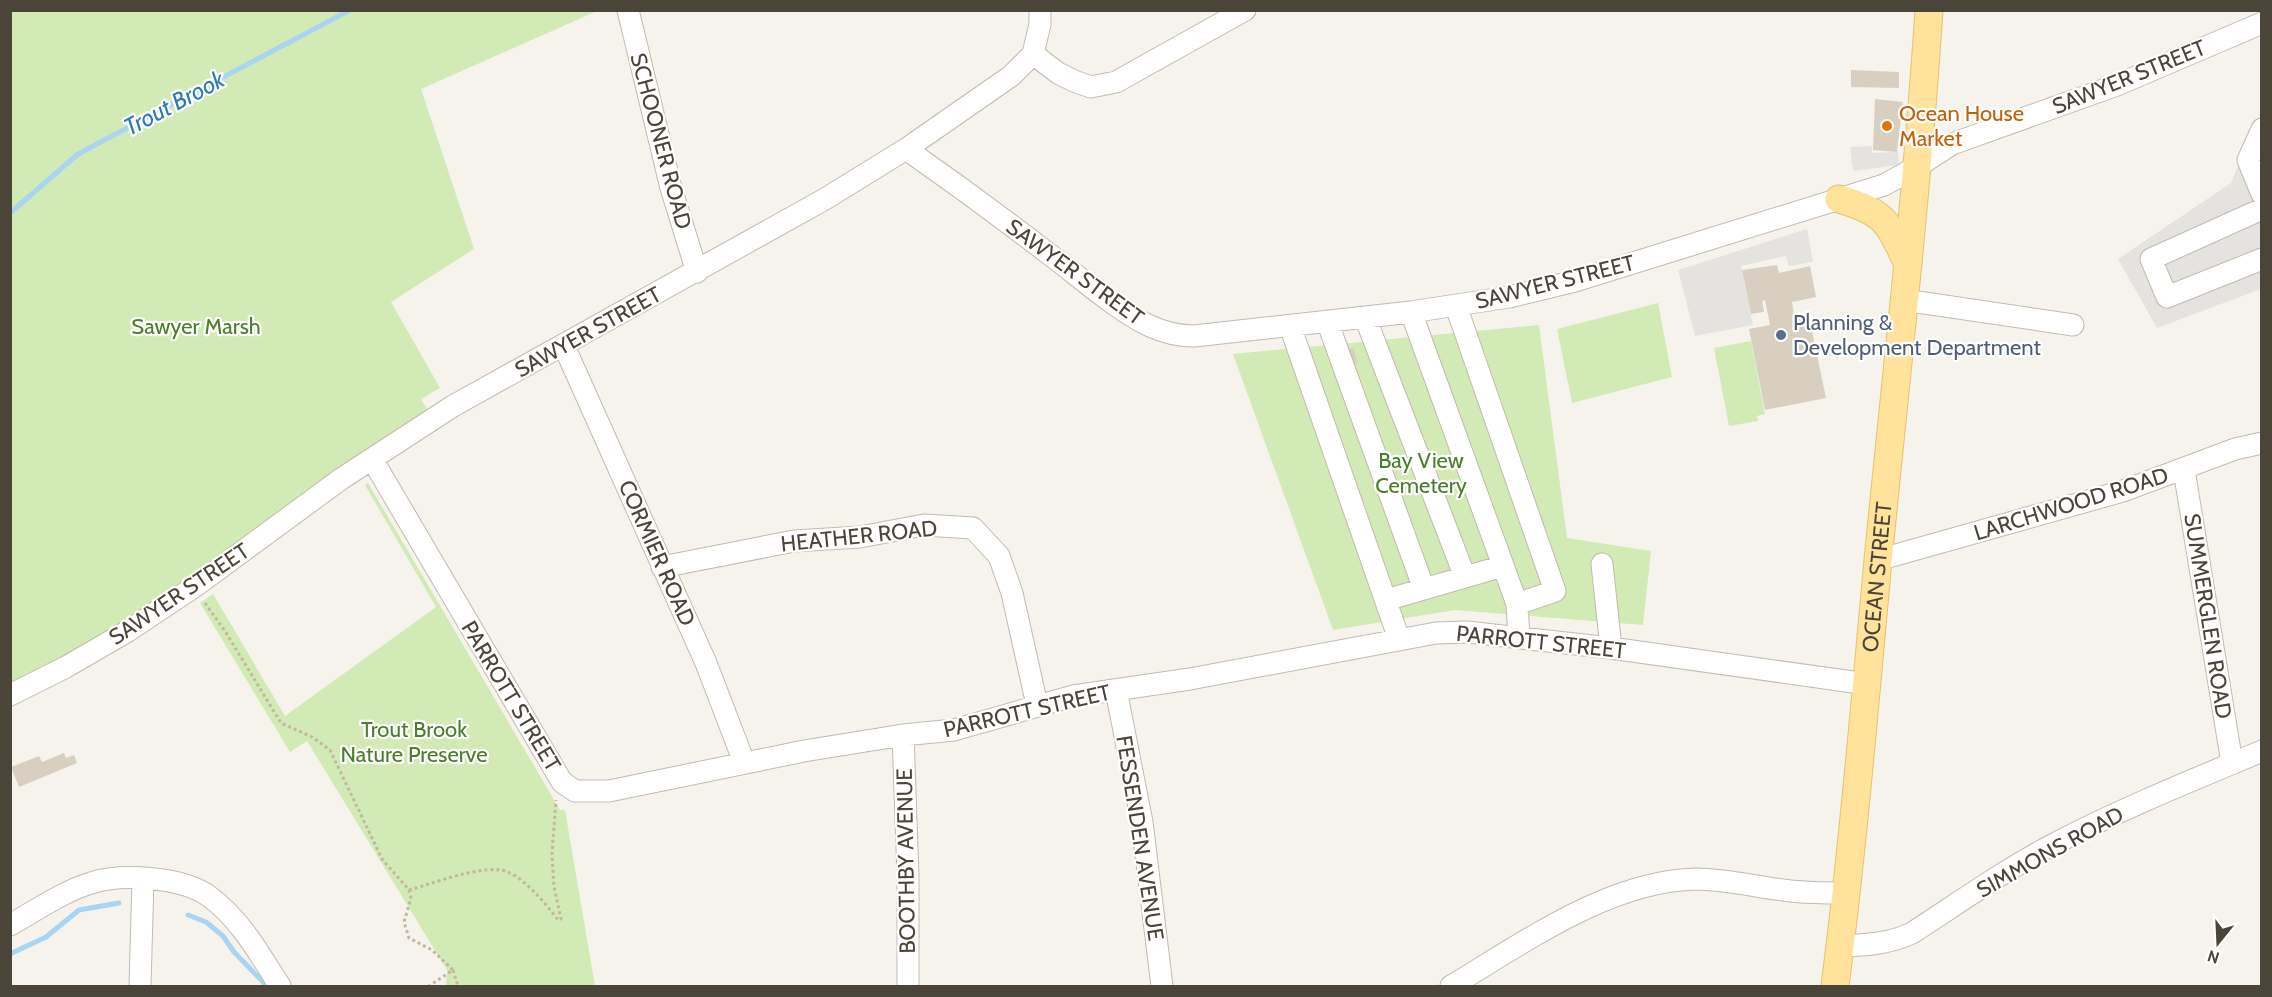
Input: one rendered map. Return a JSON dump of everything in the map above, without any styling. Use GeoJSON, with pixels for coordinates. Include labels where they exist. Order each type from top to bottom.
{"type":"FeatureCollection","features":[{"type":"Feature","properties":{"kind":"main road","name":"OCEAN STREET"},"geometry":{"type":"LineString","coordinates":[[1835,987],[1861,764],[1878,560],[1908,264],[1929,10]]}},
{"type":"Feature","properties":{"kind":"main road"},"geometry":{"type":"LineString","coordinates":[[1839,199],[1865,207],[1881,218],[1893,232],[1908,264]]}},
{"type":"Feature","properties":{"kind":"street","name":"SCHOONER ROAD"},"geometry":{"type":"LineString","coordinates":[[628,10],[671,188],[697,272]]}},
{"type":"Feature","properties":{"kind":"street"},"geometry":{"type":"LineString","coordinates":[[906,149],[1011,76],[1034,54],[1040,24],[1040,10]]}},
{"type":"Feature","properties":{"kind":"street"},"geometry":{"type":"LineString","coordinates":[[1034,54],[1058,73],[1091,87],[1116,82],[1245,10]]}},
{"type":"Feature","properties":{"kind":"street","name":"SAWYER STREET"},"geometry":{"type":"LineString","coordinates":[[10,695],[66,667],[128,631],[194,587],[372,459],[453,406],[697,272],[825,199],[906,149],[980,201],[1096,290],[1149,326],[1179,336],[1194,336],[1456,306],[1509,297],[1575,281],[1884,185],[1952,144],[2117,85],[2262,23]]}},
{"type":"Feature","properties":{"kind":"street"},"geometry":{"type":"LineString","coordinates":[[2262,129],[2248,160],[2262,194]]}},
{"type":"Feature","properties":{"kind":"street"},"geometry":{"type":"LineString","coordinates":[[2262,209],[2151,259],[2167,297],[2262,259]]}},
{"type":"Feature","properties":{"kind":"street"},"geometry":{"type":"LineString","coordinates":[[1904,300],[2073,325]]}},
{"type":"Feature","properties":{"kind":"street"},"geometry":{"type":"LineString","coordinates":[[1456,306],[1556,591],[1517,604]]}},
{"type":"Feature","properties":{"kind":"street"},"geometry":{"type":"LineString","coordinates":[[1411,312],[1517,604],[1519,638]]}},
{"type":"Feature","properties":{"kind":"street"},"geometry":{"type":"LineString","coordinates":[[1365,317],[1465,577]]}},
{"type":"Feature","properties":{"kind":"street"},"geometry":{"type":"LineString","coordinates":[[1327,321],[1425,589]]}},
{"type":"Feature","properties":{"kind":"street"},"geometry":{"type":"LineString","coordinates":[[1290,326],[1399,639]]}},
{"type":"Feature","properties":{"kind":"street","name":"CORMIER ROAD"},"geometry":{"type":"LineString","coordinates":[[564,346],[706,663],[744,762]]}},
{"type":"Feature","properties":{"kind":"street","name":"LARCHWOOD ROAD"},"geometry":{"type":"LineString","coordinates":[[1878,560],[2112,494],[2184,470],[2235,449],[2262,443]]}},
{"type":"Feature","properties":{"kind":"street","name":"PARROTT STREET"},"geometry":{"type":"LineString","coordinates":[[372,459],[562,782],[575,791],[609,790],[744,762],[903,735],[954,730],[1073,696],[1190,679],[1436,633],[1467,632],[1611,648],[1867,684]]}},
{"type":"Feature","properties":{"kind":"street","name":"SUMMERGLEN ROAD"},"geometry":{"type":"LineString","coordinates":[[2184,470],[2232,763]]}},
{"type":"Feature","properties":{"kind":"street","name":"HEATHER ROAD"},"geometry":{"type":"LineString","coordinates":[[662,567],[794,542],[860,537],[924,525],[973,528],[999,556],[1012,593],[1037,705]]}},
{"type":"Feature","properties":{"kind":"street"},"geometry":{"type":"LineString","coordinates":[[1602,564],[1611,648]]}},
{"type":"Feature","properties":{"kind":"street"},"geometry":{"type":"LineString","coordinates":[[1386,600],[1503,566]]}},
{"type":"Feature","properties":{"kind":"street","name":"FESSENDEN AVENUE"},"geometry":{"type":"LineString","coordinates":[[1116,690],[1142,822],[1162,987]]}},
{"type":"Feature","properties":{"kind":"street","name":"BOOTHBY AVENUE"},"geometry":{"type":"LineString","coordinates":[[903,735],[908,876],[908,987]]}},
{"type":"Feature","properties":{"kind":"street","name":"SIMMONS ROAD"},"geometry":{"type":"LineString","coordinates":[[1840,946],[1885,942],[1904,937],[2008,870],[2056,843],[2122,811],[2262,751]]}},
{"type":"Feature","properties":{"kind":"street"},"geometry":{"type":"LineString","coordinates":[[10,926],[41,907],[89,883],[105,879],[178,882],[209,896],[245,933],[280,987]]}},
{"type":"Feature","properties":{"kind":"street"},"geometry":{"type":"LineString","coordinates":[[140,987],[143,879]]}},
{"type":"Feature","properties":{"kind":"street"},"geometry":{"type":"LineString","coordinates":[[1451,987],[1580,911],[1613,896],[1647,885],[1695,879],[1791,891],[1846,893]]}},
{"type":"Feature","properties":{"kind":"path"},"geometry":{"type":"LineString","coordinates":[[194,587],[225,631],[280,723],[312,737],[330,750],[382,859],[409,890],[411,898],[404,922],[409,938],[432,950],[453,970],[458,987]]}},
{"type":"Feature","properties":{"kind":"path"},"geometry":{"type":"LineString","coordinates":[[409,890],[477,871],[502,870],[522,882],[541,898],[558,920],[561,919],[554,887],[552,854],[556,797],[562,782]]}},
{"type":"Feature","properties":{"kind":"path"},"geometry":{"type":"LineString","coordinates":[[429,987],[453,970]]}},
{"type":"Feature","properties":{"kind":"green space","name":"Sawyer Marsh"},"geometry":{"type":"Polygon","coordinates":[[[11,11],[597,11],[421,89],[474,249],[391,302],[440,388],[421,399],[433,419],[327,491],[11,695],[11,11]]]}},
{"type":"Feature","properties":{"kind":"green space"},"geometry":{"type":"Polygon","coordinates":[[[1658,303],[1672,377],[1572,403],[1557,329],[1658,303]]]}},
{"type":"Feature","properties":{"kind":"green space","name":"Bay View Cemetery"},"geometry":{"type":"Polygon","coordinates":[[[1539,325],[1567,538],[1651,551],[1643,625],[1455,610],[1333,630],[1233,354],[1539,325]]]}},
{"type":"Feature","properties":{"kind":"green space"},"geometry":{"type":"Polygon","coordinates":[[[1751,341],[1765,414],[1757,416],[1758,421],[1729,426],[1714,348],[1751,341]]]}},
{"type":"Feature","properties":{"kind":"green space","name":"Trout Brook Nature Preserve"},"geometry":{"type":"Polygon","coordinates":[[[368,483],[560,810],[565,810],[595,986],[446,986],[447,970],[307,741],[290,752],[200,603],[213,594],[285,716],[436,607],[365,485],[368,483]]]}},
{"type":"Feature","properties":{"kind":"shaded area"},"geometry":{"type":"Polygon","coordinates":[[[2261,118],[2261,289],[2157,328],[2118,259],[2231,183],[2250,137],[2261,118]]]}},
{"type":"Feature","properties":{"kind":"shaded area"},"geometry":{"type":"Polygon","coordinates":[[[1872,146],[1872,153],[1898,152],[1899,165],[1853,171],[1850,147],[1872,146]]]}},
{"type":"Feature","properties":{"kind":"shaded area"},"geometry":{"type":"Polygon","coordinates":[[[1807,229],[1813,262],[1789,266],[1786,256],[1741,266],[1753,325],[1695,336],[1678,270],[1807,229]]]}},
{"type":"Feature","properties":{"kind":"building"},"geometry":{"type":"Polygon","coordinates":[[[1851,70],[1899,72],[1899,88],[1851,87],[1851,70]]]}},
{"type":"Feature","properties":{"kind":"building","name":"Ocean House Market"},"geometry":{"type":"Polygon","coordinates":[[[1875,99],[1903,102],[1897,152],[1873,150],[1875,99]]]}},
{"type":"Feature","properties":{"kind":"building","name":"Planning & Development Department"},"geometry":{"type":"Polygon","coordinates":[[[1777,265],[1779,273],[1810,266],[1816,297],[1792,302],[1795,320],[1809,317],[1826,398],[1765,410],[1749,329],[1770,325],[1765,300],[1762,301],[1764,312],[1751,314],[1742,270],[1777,265]]]}},
{"type":"Feature","properties":{"kind":"building"},"geometry":{"type":"Polygon","coordinates":[[[1353,348],[1358,363],[1349,366],[1344,351],[1353,348]]]}},
{"type":"Feature","properties":{"kind":"building"},"geometry":{"type":"Polygon","coordinates":[[[64,753],[66,758],[74,755],[77,763],[19,787],[11,767],[39,756],[42,762],[64,753]]]}},
{"type":"Feature","properties":{"kind":"waterway","name":"Trout Brook"},"geometry":{"type":"LineString","coordinates":[[10,213],[78,154],[350,10]]}},
{"type":"Feature","properties":{"kind":"waterway","name":"Trout Brook"},"geometry":{"type":"LineString","coordinates":[[10,954],[46,937],[79,910],[119,903]]}},
{"type":"Feature","properties":{"kind":"waterway","name":"Trout Brook"},"geometry":{"type":"LineString","coordinates":[[188,915],[206,922],[223,936],[234,952],[267,986]]}},
{"type":"Feature","properties":{"kind":"place","name":"Ocean House Market"},"geometry":{"type":"Point","coordinates":[1887,126]}},
{"type":"Feature","properties":{"kind":"place","name":"Planning & Development Department"},"geometry":{"type":"Point","coordinates":[1781,335]}}]}
